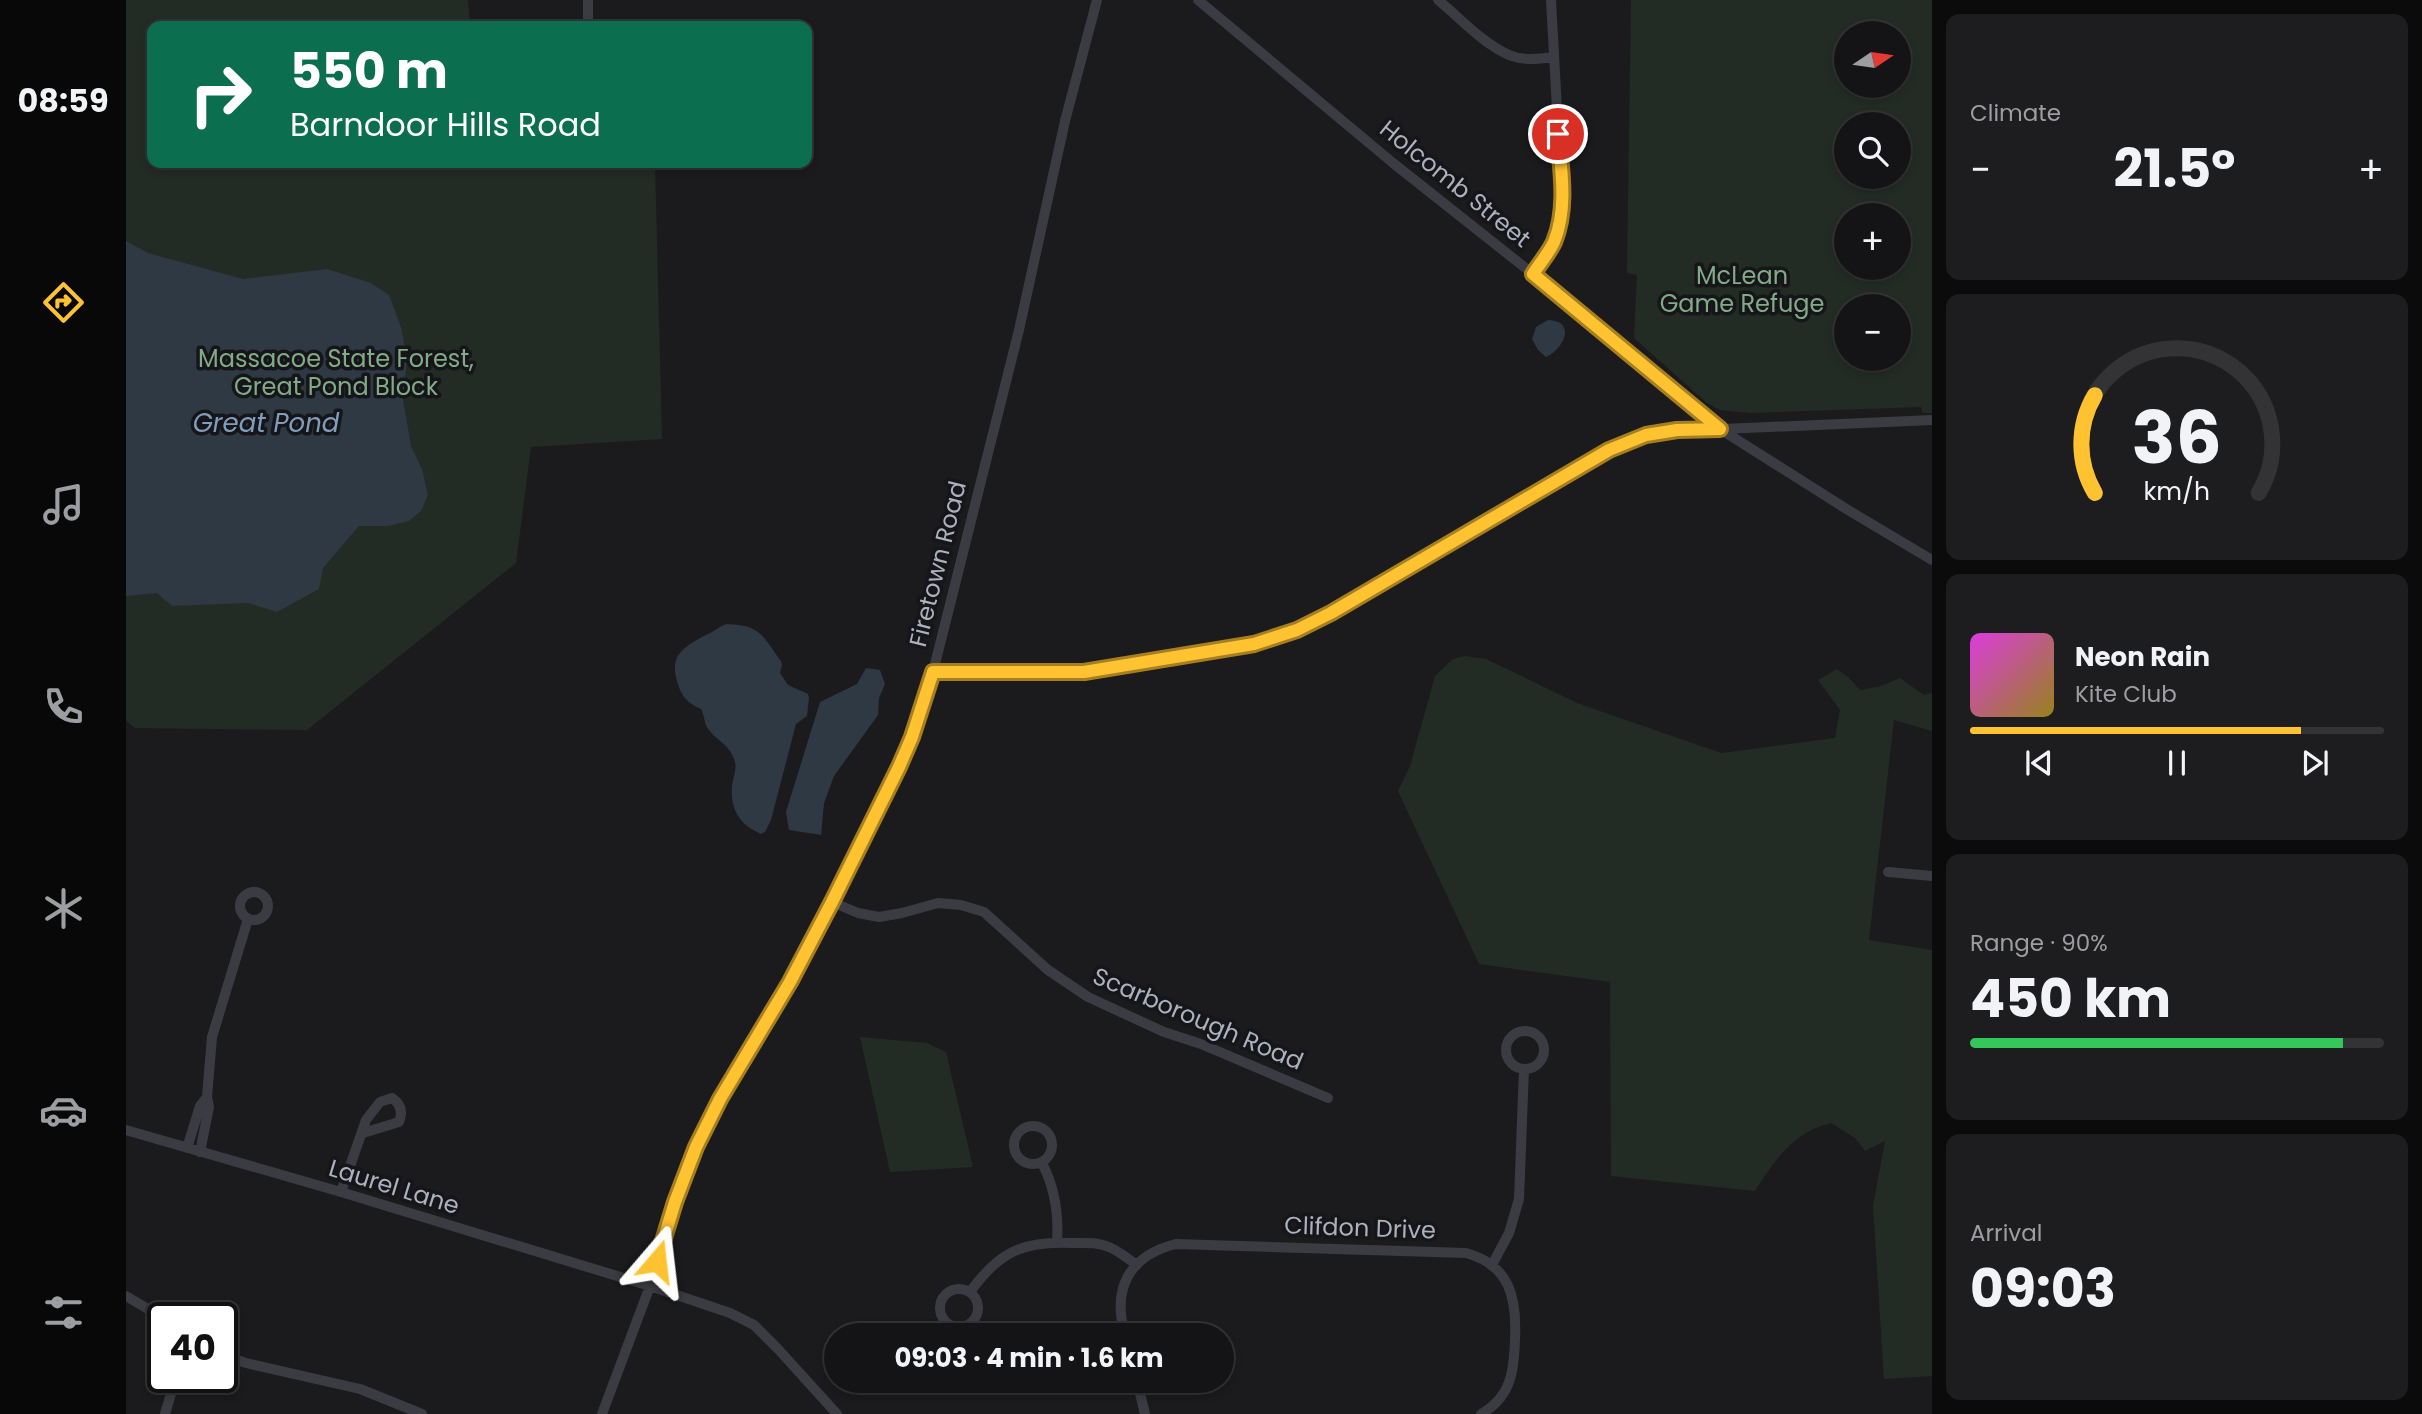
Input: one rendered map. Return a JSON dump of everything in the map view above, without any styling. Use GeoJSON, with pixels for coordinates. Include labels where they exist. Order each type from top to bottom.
{"type":"FeatureCollection","features":[{"type":"Feature","properties":{"kind":"street"},"geometry":{"type":"LineString","coordinates":[[588,0],[588,21]]}},
{"type":"Feature","properties":{"kind":"street","name":"Firetown Road"},"geometry":{"type":"LineString","coordinates":[[601,1414],[650,1286],[675,1202],[696,1147],[720,1099],[790,982],[904,757],[933,672],[1019,330],[1065,121],[1097,0]]}},
{"type":"Feature","properties":{"kind":"street","name":"Holcomb Street"},"geometry":{"type":"LineString","coordinates":[[1198,0],[1393,163],[1533,274],[1720,429],[1932,560]]}},
{"type":"Feature","properties":{"kind":"street"},"geometry":{"type":"LineString","coordinates":[[1438,0],[1487,42],[1510,55],[1524,58],[1554,57]]}},
{"type":"Feature","properties":{"kind":"street"},"geometry":{"type":"LineString","coordinates":[[1533,274],[1553,244],[1559,227],[1562,200],[1551,0]]}},
{"type":"Feature","properties":{"kind":"street"},"geometry":{"type":"LineString","coordinates":[[933,672],[1084,672],[1276,639],[1331,613],[1609,450],[1646,435],[1677,430],[1932,420]]}},
{"type":"Feature","properties":{"kind":"street"},"geometry":{"type":"LineString","coordinates":[[1888,872],[1932,876]]}},
{"type":"Feature","properties":{"kind":"street","name":"Scarborough Road"},"geometry":{"type":"LineString","coordinates":[[832,902],[858,913],[878,916],[902,914],[938,903],[961,905],[984,912],[1048,970],[1088,997],[1164,1032],[1201,1044],[1328,1098]]}},
{"type":"Feature","properties":{"kind":"street"},"geometry":{"type":"LineString","coordinates":[[200,1152],[209,1107],[207,1097],[212,1037],[248,919]]}},
{"type":"Feature","properties":{"kind":"street"},"geometry":{"type":"LineString","coordinates":[[1481,1414],[1492,1408],[1510,1386],[1515,1360],[1514,1301],[1503,1278],[1492,1265],[1509,1233],[1519,1199],[1524,1069]]}},
{"type":"Feature","properties":{"kind":"street"},"geometry":{"type":"LineString","coordinates":[[187,1148],[200,1105],[207,1097]]}},
{"type":"Feature","properties":{"kind":"street"},"geometry":{"type":"LineString","coordinates":[[1036,1126],[1047,1131],[1050,1136],[1052,1148],[1042,1163],[1023,1162],[1015,1151],[1015,1138],[1024,1128],[1036,1126]]}},
{"type":"Feature","properties":{"kind":"street","name":"Laurel Lane"},"geometry":{"type":"LineString","coordinates":[[126,1130],[650,1286],[746,1320],[778,1349],[836,1414]]}},
{"type":"Feature","properties":{"kind":"street"},"geometry":{"type":"LineString","coordinates":[[341,1192],[363,1133]]}},
{"type":"Feature","properties":{"kind":"street"},"geometry":{"type":"LineString","coordinates":[[1042,1163],[1054,1191],[1057,1242]]}},
{"type":"Feature","properties":{"kind":"street"},"geometry":{"type":"LineString","coordinates":[[970,1292],[998,1259],[1029,1245],[1057,1242],[1098,1244],[1112,1248],[1137,1265]]}},
{"type":"Feature","properties":{"kind":"street","name":"Clifdon Drive"},"geometry":{"type":"LineString","coordinates":[[1121,1323],[1119,1300],[1127,1276],[1147,1255],[1176,1244],[1448,1252],[1481,1258],[1492,1265]]}},
{"type":"Feature","properties":{"kind":"street"},"geometry":{"type":"LineString","coordinates":[[126,1296],[147,1308]]}},
{"type":"Feature","properties":{"kind":"street"},"geometry":{"type":"LineString","coordinates":[[238,1360],[360,1389],[422,1414]]}},
{"type":"Feature","properties":{"kind":"street"},"geometry":{"type":"LineString","coordinates":[[165,1414],[171,1393]]}},
{"type":"Feature","properties":{"kind":"street"},"geometry":{"type":"LineString","coordinates":[[1140,1393],[1145,1414]]}},
{"type":"Feature","properties":{"kind":"green space","name":"Massacoe State Forest, Great Pond Block"},"geometry":{"type":"Polygon","coordinates":[[[126,0],[468,0],[470,21],[147,21],[147,168],[655,168],[662,439],[531,447],[516,563],[307,730],[135,728],[126,720],[126,0]]]}},
{"type":"Feature","properties":{"kind":"green space","name":"McLean Game Refuge"},"geometry":{"type":"Polygon","coordinates":[[[1631,0],[1932,0],[1932,413],[1923,413],[1921,407],[1751,413],[1720,410],[1707,403],[1634,338],[1637,275],[1627,273],[1631,0]]]}},
{"type":"Feature","properties":{"kind":"green space"},"geometry":{"type":"Polygon","coordinates":[[[1465,656],[1486,659],[1577,703],[1721,753],[1835,738],[1840,710],[1818,680],[1837,669],[1860,690],[1881,686],[1900,678],[1924,695],[1932,693],[1932,731],[1894,720],[1869,940],[1932,950],[1932,1376],[1884,1379],[1873,1206],[1885,1141],[1865,1151],[1855,1138],[1831,1123],[1818,1127],[1786,1149],[1755,1191],[1611,1176],[1610,982],[1479,964],[1398,791],[1410,766],[1435,676],[1453,659],[1465,656]]]}},
{"type":"Feature","properties":{"kind":"green space"},"geometry":{"type":"Polygon","coordinates":[[[860,1037],[927,1043],[946,1052],[973,1167],[890,1172],[860,1037]]]}},
{"type":"Feature","properties":{"kind":"water","name":"Great Pond"},"geometry":{"type":"Polygon","coordinates":[[[126,241],[148,253],[243,279],[327,269],[371,283],[389,295],[401,327],[407,358],[403,400],[411,446],[422,469],[428,495],[421,511],[409,521],[388,526],[359,526],[323,568],[319,589],[277,612],[248,603],[172,606],[157,593],[126,596],[126,241]]]}},
{"type":"Feature","properties":{"kind":"water"},"geometry":{"type":"Polygon","coordinates":[[[1548,320],[1562,325],[1565,336],[1558,348],[1546,357],[1532,339],[1536,327],[1548,320]]]}},
{"type":"Feature","properties":{"kind":"water"},"geometry":{"type":"Polygon","coordinates":[[[726,624],[747,627],[760,634],[781,661],[780,673],[788,685],[808,694],[809,698],[807,716],[796,724],[771,820],[761,834],[747,826],[738,816],[732,795],[734,759],[729,749],[707,728],[701,709],[683,695],[675,672],[677,658],[685,648],[726,624]]]}},
{"type":"Feature","properties":{"kind":"water"},"geometry":{"type":"Polygon","coordinates":[[[866,668],[880,670],[885,684],[879,698],[878,715],[834,776],[824,803],[821,835],[789,830],[786,812],[820,702],[857,684],[866,668]]]}},
{"type":"Feature","properties":{"kind":"route"},"geometry":{"type":"LineString","coordinates":[[657,1261],[696,1147],[720,1099],[790,982],[832,902],[899,767],[912,737],[933,672],[1084,672],[1276,639],[1331,613],[1609,450],[1646,435],[1677,430],[1720,429],[1533,274],[1553,244],[1559,227],[1562,200],[1558,134]]}}]}
